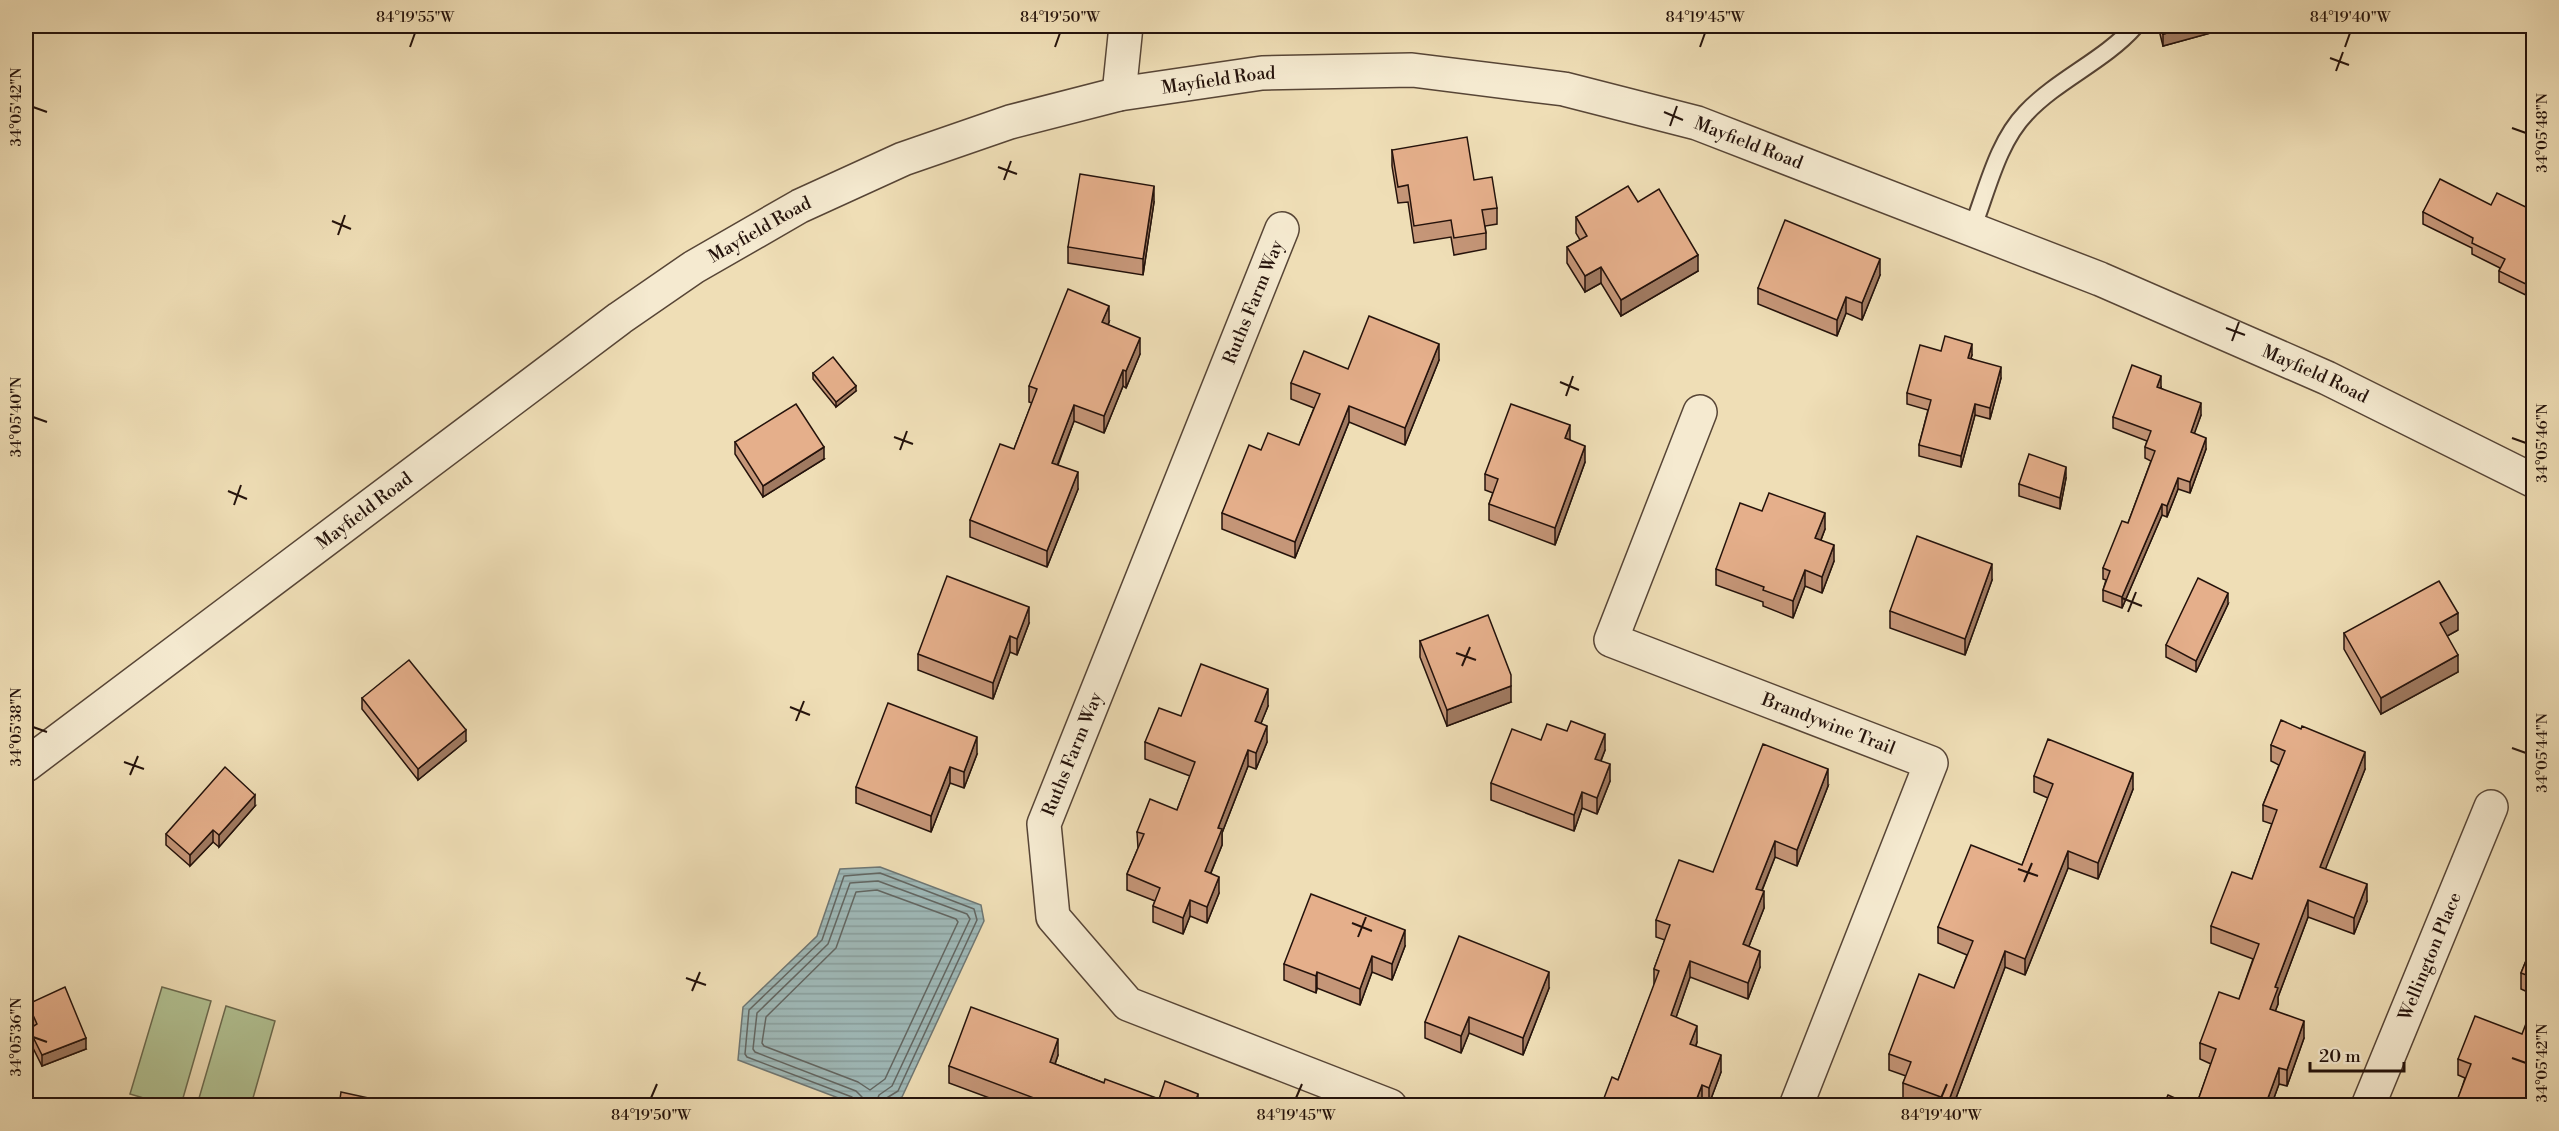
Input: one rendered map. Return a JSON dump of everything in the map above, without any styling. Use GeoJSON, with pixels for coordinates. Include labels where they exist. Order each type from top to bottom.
{"type":"FeatureCollection","features":[{"type":"Feature","properties":{"kind":"street"},"geometry":{"type":"LineString","coordinates":[[1119,94],[1126,26]]}},
{"type":"Feature","properties":{"kind":"street","name":"Mayfield Road"},"geometry":{"type":"LineString","coordinates":[[26,765],[620,318],[694,267],[800,206],[903,159],[1010,122],[1119,94],[1262,73],[1412,70],[1564,89],[1697,123],[2100,279],[2327,378],[2534,481]]}},
{"type":"Feature","properties":{"kind":"street","name":"Ruths Farm Way"},"geometry":{"type":"LineString","coordinates":[[1282,229],[1044,824],[1053,917],[1128,1004],[1390,1106]]}},
{"type":"Feature","properties":{"kind":"street","name":"Brandywine Trail"},"geometry":{"type":"LineString","coordinates":[[1700,412],[1611,640],[1931,763],[1796,1106]]}},
{"type":"Feature","properties":{"kind":"street","name":"Wellington Place"},"geometry":{"type":"LineString","coordinates":[[2368,1106],[2492,807]]}},
{"type":"Feature","properties":{"kind":"lane"},"geometry":{"type":"LineString","coordinates":[[1972,230],[2007,138],[2026,112],[2095,62],[2134,26]]}},
{"type":"Feature","properties":{"kind":"green space"},"geometry":{"type":"Polygon","coordinates":[[[162,987],[211,1001],[181,1105],[167,1105],[130,1094],[162,987]]]}},
{"type":"Feature","properties":{"kind":"green space"},"geometry":{"type":"Polygon","coordinates":[[[226,1006],[275,1021],[251,1105],[197,1105],[226,1006]]]}},
{"type":"Feature","properties":{"kind":"water"},"geometry":{"type":"Polygon","coordinates":[[[880,867],[981,905],[984,921],[902,1097],[884,1105],[857,1105],[738,1060],[743,1007],[817,936],[840,869],[880,867]]]}},
{"type":"Feature","properties":{"kind":"building"},"geometry":{"type":"Polygon","coordinates":[[[2161,26],[2197,26],[2163,34],[2161,26]]]}},
{"type":"Feature","properties":{"kind":"building"},"geometry":{"type":"Polygon","coordinates":[[[1467,137],[1474,180],[1492,177],[1497,208],[1482,210],[1486,233],[1454,238],[1451,220],[1414,226],[1408,185],[1398,187],[1392,150],[1467,137]]]}},
{"type":"Feature","properties":{"kind":"building"},"geometry":{"type":"Polygon","coordinates":[[[1080,174],[1154,186],[1143,259],[1068,247],[1080,174]]]}},
{"type":"Feature","properties":{"kind":"building"},"geometry":{"type":"Polygon","coordinates":[[[2440,179],[2491,205],[2497,193],[2534,211],[2534,288],[2499,271],[2505,259],[2472,243],[2473,238],[2423,212],[2440,179]]]}},
{"type":"Feature","properties":{"kind":"building"},"geometry":{"type":"Polygon","coordinates":[[[1628,186],[1638,202],[1659,189],[1698,255],[1621,300],[1601,267],[1585,276],[1567,247],[1587,236],[1576,217],[1628,186]]]}},
{"type":"Feature","properties":{"kind":"building"},"geometry":{"type":"Polygon","coordinates":[[[1785,220],[1880,259],[1862,303],[1846,297],[1837,320],[1758,288],[1785,220]]]}},
{"type":"Feature","properties":{"kind":"building"},"geometry":{"type":"Polygon","coordinates":[[[1068,289],[1109,306],[1102,322],[1140,338],[1126,371],[1123,370],[1104,416],[1074,405],[1052,463],[1078,472],[1047,551],[970,520],[1000,444],[1014,449],[1037,389],[1029,386],[1068,289]]]}},
{"type":"Feature","properties":{"kind":"building"},"geometry":{"type":"Polygon","coordinates":[[[1369,316],[1439,344],[1405,428],[1349,406],[1295,542],[1222,513],[1249,445],[1261,450],[1268,433],[1299,445],[1320,394],[1291,383],[1304,351],[1348,369],[1369,316]]]}},
{"type":"Feature","properties":{"kind":"building"},"geometry":{"type":"Polygon","coordinates":[[[1945,336],[1972,344],[1968,358],[2001,367],[1990,408],[1975,404],[1961,456],[1919,445],[1931,400],[1907,393],[1920,345],[1941,351],[1945,336]]]}},
{"type":"Feature","properties":{"kind":"building"},"geometry":{"type":"Polygon","coordinates":[[[833,357],[856,386],[836,402],[813,373],[833,357]]]}},
{"type":"Feature","properties":{"kind":"building"},"geometry":{"type":"Polygon","coordinates":[[[2132,365],[2161,376],[2157,387],[2201,403],[2191,432],[2206,438],[2190,482],[2178,478],[2167,506],[2162,504],[2122,597],[2103,590],[2110,571],[2103,568],[2122,521],[2128,523],[2155,451],[2145,447],[2151,431],[2113,417],[2132,365]]]}},
{"type":"Feature","properties":{"kind":"building"},"geometry":{"type":"Polygon","coordinates":[[[796,404],[824,447],[763,486],[735,442],[796,404]]]}},
{"type":"Feature","properties":{"kind":"building"},"geometry":{"type":"Polygon","coordinates":[[[1511,404],[1570,425],[1565,438],[1585,446],[1555,528],[1489,504],[1498,479],[1485,474],[1511,404]]]}},
{"type":"Feature","properties":{"kind":"building"},"geometry":{"type":"Polygon","coordinates":[[[2029,454],[2066,467],[2060,498],[2019,484],[2029,454]]]}},
{"type":"Feature","properties":{"kind":"building"},"geometry":{"type":"Polygon","coordinates":[[[1769,493],[1825,513],[1815,538],[1834,545],[1822,577],[1805,570],[1793,601],[1716,569],[1740,503],[1762,511],[1769,493]]]}},
{"type":"Feature","properties":{"kind":"building"},"geometry":{"type":"Polygon","coordinates":[[[1917,536],[1992,564],[1965,639],[1890,611],[1917,536]]]}},
{"type":"Feature","properties":{"kind":"building"},"geometry":{"type":"Polygon","coordinates":[[[947,576],[1029,607],[1017,639],[1010,636],[993,683],[918,654],[947,576]]]}},
{"type":"Feature","properties":{"kind":"building"},"geometry":{"type":"Polygon","coordinates":[[[2198,578],[2228,593],[2196,661],[2166,645],[2198,578]]]}},
{"type":"Feature","properties":{"kind":"building"},"geometry":{"type":"Polygon","coordinates":[[[2439,581],[2458,613],[2440,623],[2458,655],[2381,698],[2344,633],[2439,581]]]}},
{"type":"Feature","properties":{"kind":"building"},"geometry":{"type":"Polygon","coordinates":[[[2534,613],[2534,623],[2529,621],[2534,613]]]}},
{"type":"Feature","properties":{"kind":"building"},"geometry":{"type":"Polygon","coordinates":[[[1488,615],[1511,675],[1511,686],[1447,710],[1420,641],[1488,615]]]}},
{"type":"Feature","properties":{"kind":"building"},"geometry":{"type":"Polygon","coordinates":[[[2534,651],[2534,667],[2527,664],[2534,651]]]}},
{"type":"Feature","properties":{"kind":"building"},"geometry":{"type":"Polygon","coordinates":[[[409,660],[466,730],[418,769],[362,698],[409,660]]]}},
{"type":"Feature","properties":{"kind":"building"},"geometry":{"type":"Polygon","coordinates":[[[1201,664],[1268,689],[1255,721],[1267,726],[1256,753],[1248,750],[1218,828],[1222,829],[1205,871],[1219,877],[1207,907],[1190,900],[1183,918],[1153,906],[1160,888],[1127,874],[1144,834],[1137,832],[1150,799],[1177,810],[1195,762],[1145,742],[1159,708],[1181,716],[1201,664]]]}},
{"type":"Feature","properties":{"kind":"building"},"geometry":{"type":"Polygon","coordinates":[[[888,703],[977,737],[964,772],[950,767],[931,816],[856,787],[888,703]]]}},
{"type":"Feature","properties":{"kind":"building"},"geometry":{"type":"Polygon","coordinates":[[[2281,720],[2301,729],[2302,726],[2365,752],[2320,867],[2367,884],[2354,918],[2308,900],[2275,987],[2278,988],[2270,1009],[2304,1021],[2287,1070],[2279,1068],[2265,1106],[2196,1106],[2216,1049],[2200,1043],[2219,992],[2239,999],[2259,944],[2211,926],[2232,872],[2252,879],[2277,810],[2263,805],[2285,751],[2271,745],[2281,720]]]}},
{"type":"Feature","properties":{"kind":"building"},"geometry":{"type":"Polygon","coordinates":[[[1571,721],[1605,734],[1595,759],[1610,764],[1597,798],[1582,792],[1574,815],[1491,783],[1512,729],[1541,740],[1547,724],[1567,731],[1571,721]]]}},
{"type":"Feature","properties":{"kind":"building"},"geometry":{"type":"Polygon","coordinates":[[[2048,739],[2133,773],[2098,863],[2068,851],[2025,959],[2005,951],[1949,1100],[1903,1083],[1911,1062],[1889,1054],[1919,974],[1954,988],[1973,941],[1938,927],[1971,845],[2022,865],[2053,784],[2034,776],[2048,739]]]}},
{"type":"Feature","properties":{"kind":"building"},"geometry":{"type":"Polygon","coordinates":[[[1763,744],[1828,769],[1797,850],[1775,841],[1756,889],[1764,891],[1743,944],[1760,951],[1748,983],[1690,961],[1671,1015],[1697,1026],[1690,1044],[1721,1055],[1709,1088],[1702,1085],[1694,1106],[1601,1106],[1612,1077],[1618,1080],[1659,971],[1654,969],[1670,925],[1656,920],[1679,860],[1713,872],[1763,744]]]}},
{"type":"Feature","properties":{"kind":"building"},"geometry":{"type":"Polygon","coordinates":[[[225,767],[255,795],[219,835],[213,830],[190,855],[166,834],[225,767]]]}},
{"type":"Feature","properties":{"kind":"building"},"geometry":{"type":"Polygon","coordinates":[[[1311,894],[1405,930],[1392,964],[1372,956],[1360,989],[1317,972],[1316,976],[1284,964],[1311,894]]]}},
{"type":"Feature","properties":{"kind":"building"},"geometry":{"type":"Polygon","coordinates":[[[1459,936],[1549,972],[1523,1038],[1469,1017],[1461,1036],[1425,1022],[1459,936]]]}},
{"type":"Feature","properties":{"kind":"building"},"geometry":{"type":"Polygon","coordinates":[[[2534,941],[2534,978],[2521,973],[2534,941]]]}},
{"type":"Feature","properties":{"kind":"building"},"geometry":{"type":"Polygon","coordinates":[[[65,987],[86,1038],[42,1055],[29,1029],[37,1024],[28,1004],[65,987]]]}},
{"type":"Feature","properties":{"kind":"building"},"geometry":{"type":"Polygon","coordinates":[[[2534,1003],[2534,1106],[2461,1106],[2456,1103],[2471,1064],[2458,1059],[2475,1016],[2522,1034],[2534,1003]]]}},
{"type":"Feature","properties":{"kind":"building"},"geometry":{"type":"Polygon","coordinates":[[[971,1007],[1058,1039],[1050,1062],[1104,1083],[1105,1079],[1159,1099],[1165,1081],[1198,1094],[1194,1106],[1055,1106],[949,1066],[971,1007]]]}},
{"type":"Feature","properties":{"kind":"building"},"geometry":{"type":"Polygon","coordinates":[[[341,1092],[405,1106],[339,1106],[341,1092]]]}},
{"type":"Feature","properties":{"kind":"building"},"geometry":{"type":"Polygon","coordinates":[[[2168,1095],[2193,1106],[2163,1106],[2168,1095]]]}}]}
